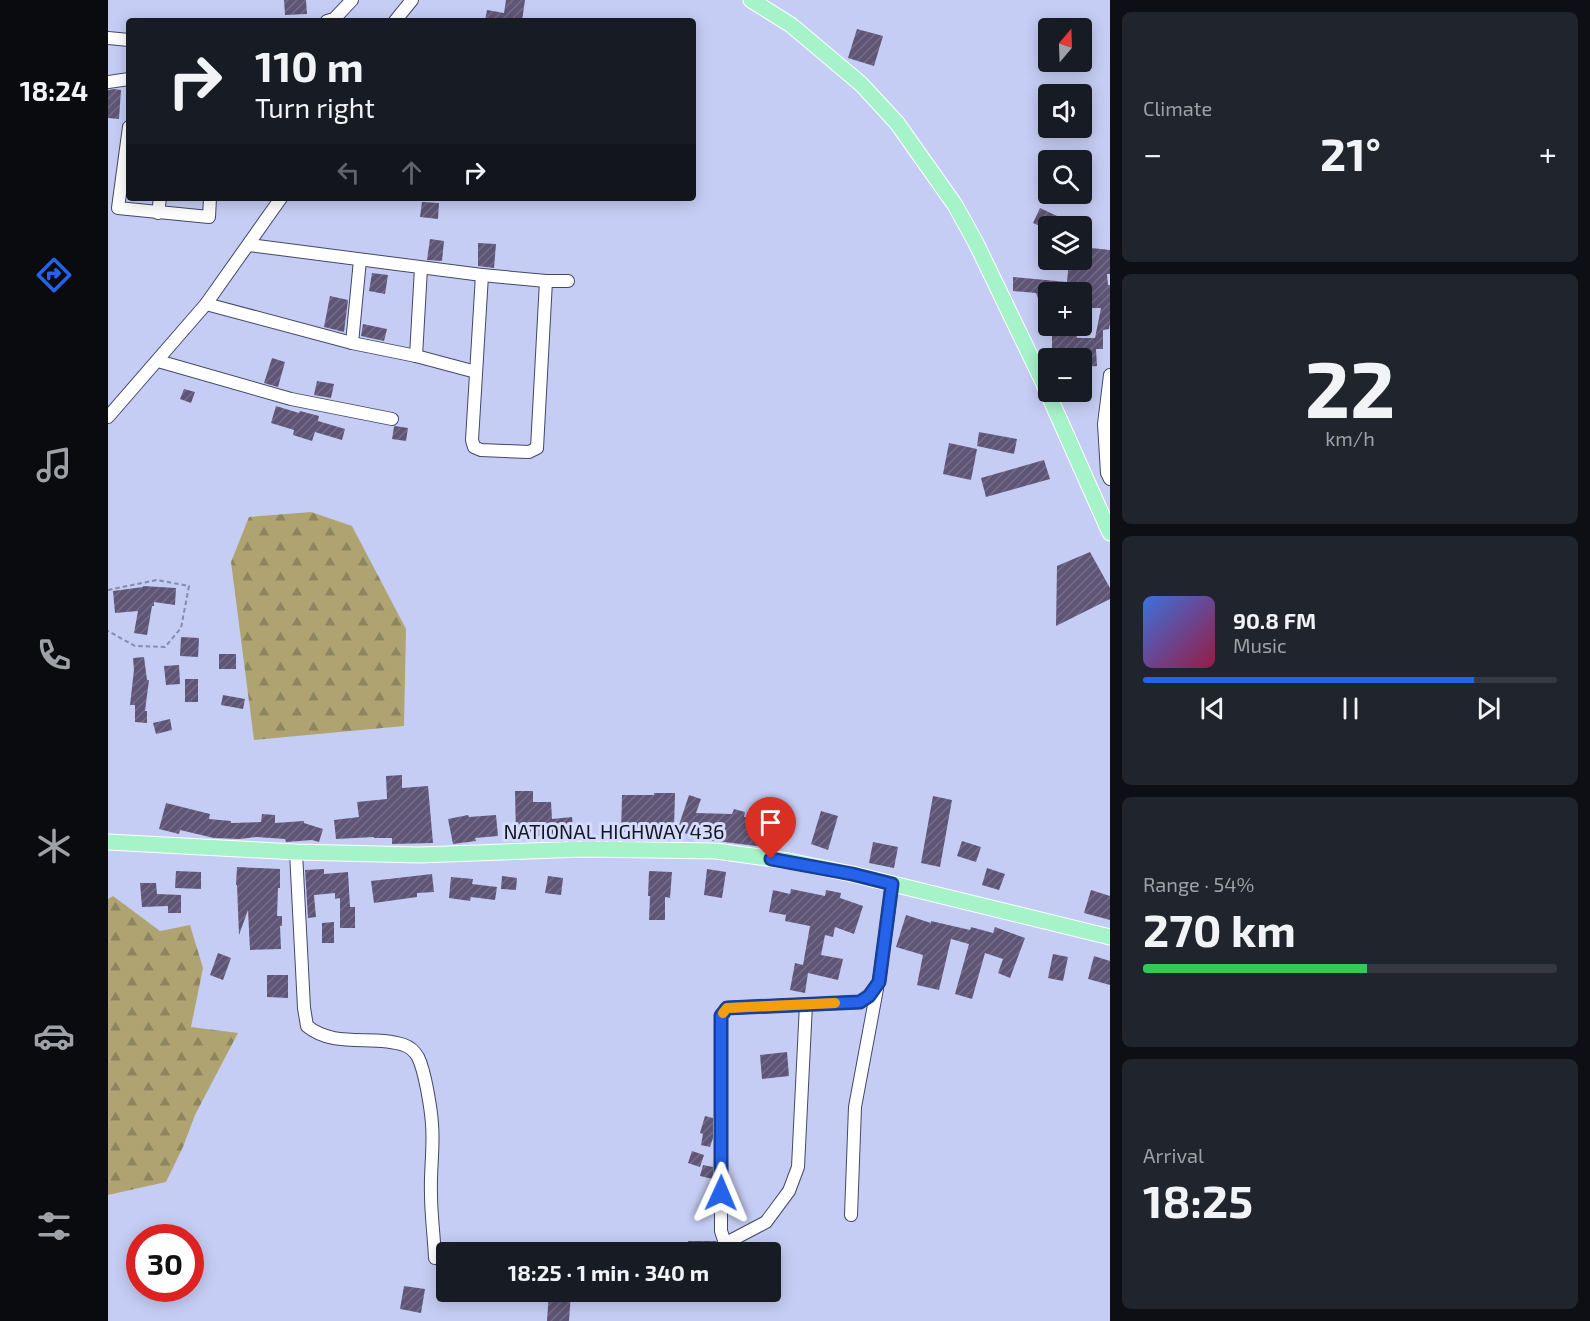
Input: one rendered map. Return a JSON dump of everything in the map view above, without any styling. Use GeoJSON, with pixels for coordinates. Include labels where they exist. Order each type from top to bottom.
{"type":"FeatureCollection","features":[{"type":"Feature","properties":{"kind":"main road"},"geometry":{"type":"LineString","coordinates":[[751,0],[791,26],[861,84],[897,123],[955,204],[1042,380],[1110,533]]}},
{"type":"Feature","properties":{"kind":"main road","name":"NATIONAL HIGHWAY 436"},"geometry":{"type":"LineString","coordinates":[[108,842],[296,852],[419,855],[584,849],[716,851],[789,861],[1110,937]]}},
{"type":"Feature","properties":{"kind":"street"},"geometry":{"type":"LineString","coordinates":[[334,18],[352,0]]}},
{"type":"Feature","properties":{"kind":"street"},"geometry":{"type":"LineString","coordinates":[[397,18],[412,0]]}},
{"type":"Feature","properties":{"kind":"street"},"geometry":{"type":"LineString","coordinates":[[108,38],[126,40]]}},
{"type":"Feature","properties":{"kind":"street"},"geometry":{"type":"LineString","coordinates":[[108,82],[126,79]]}},
{"type":"Feature","properties":{"kind":"street"},"geometry":{"type":"LineString","coordinates":[[126,149],[118,208],[209,218],[210,201]]}},
{"type":"Feature","properties":{"kind":"street"},"geometry":{"type":"LineString","coordinates":[[158,213],[160,201]]}},
{"type":"Feature","properties":{"kind":"street"},"geometry":{"type":"LineString","coordinates":[[108,417],[206,304],[279,201]]}},
{"type":"Feature","properties":{"kind":"street"},"geometry":{"type":"LineString","coordinates":[[249,245],[482,275],[568,281]]}},
{"type":"Feature","properties":{"kind":"street"},"geometry":{"type":"LineString","coordinates":[[352,343],[360,260]]}},
{"type":"Feature","properties":{"kind":"street"},"geometry":{"type":"LineString","coordinates":[[416,356],[422,268]]}},
{"type":"Feature","properties":{"kind":"street"},"geometry":{"type":"LineString","coordinates":[[482,275],[472,440],[474,447],[481,450],[529,452],[537,448],[546,281]]}},
{"type":"Feature","properties":{"kind":"street"},"geometry":{"type":"LineString","coordinates":[[206,304],[352,343],[416,356],[476,372]]}},
{"type":"Feature","properties":{"kind":"street"},"geometry":{"type":"LineString","coordinates":[[158,361],[291,399],[392,419]]}},
{"type":"Feature","properties":{"kind":"street"},"geometry":{"type":"LineString","coordinates":[[1110,375],[1104,424],[1107,473],[1110,479]]}},
{"type":"Feature","properties":{"kind":"street"},"geometry":{"type":"LineString","coordinates":[[296,852],[303,1008],[307,1026],[315,1033],[331,1038],[389,1042],[407,1046],[417,1054],[422,1068],[432,1125],[430,1184],[435,1258]]}},
{"type":"Feature","properties":{"kind":"street"},"geometry":{"type":"LineString","coordinates":[[851,1215],[855,1107],[879,982],[892,884]]}},
{"type":"Feature","properties":{"kind":"street"},"geometry":{"type":"LineString","coordinates":[[806,1005],[798,1167],[789,1191],[766,1222],[730,1241],[724,1240],[721,1231],[721,1016],[727,1008],[860,1002],[869,996],[879,982]]}},
{"type":"Feature","properties":{"kind":"path"},"geometry":{"type":"LineString","coordinates":[[108,590],[157,580],[189,585],[182,628],[165,647],[135,646],[108,631]]}},
{"type":"Feature","properties":{"kind":"green space"},"geometry":{"type":"Polygon","coordinates":[[[311,512],[352,526],[406,629],[404,726],[254,740],[231,562],[249,517],[311,512]]]}},
{"type":"Feature","properties":{"kind":"green space"},"geometry":{"type":"Polygon","coordinates":[[[113,896],[160,931],[190,925],[203,968],[191,1027],[238,1033],[195,1115],[166,1182],[108,1195],[108,899],[113,896]]]}},
{"type":"Feature","properties":{"kind":"building"},"geometry":{"type":"Polygon","coordinates":[[[284,0],[306,0],[307,14],[285,15],[284,0]]]}},
{"type":"Feature","properties":{"kind":"building"},"geometry":{"type":"Polygon","coordinates":[[[506,0],[525,0],[522,18],[486,18],[487,10],[504,13],[506,0]]]}},
{"type":"Feature","properties":{"kind":"building"},"geometry":{"type":"Polygon","coordinates":[[[857,29],[883,36],[874,66],[848,58],[857,29]]]}},
{"type":"Feature","properties":{"kind":"building"},"geometry":{"type":"Polygon","coordinates":[[[108,90],[121,90],[119,119],[108,118],[108,90]]]}},
{"type":"Feature","properties":{"kind":"building"},"geometry":{"type":"Polygon","coordinates":[[[422,202],[439,203],[438,219],[420,217],[422,202]]]}},
{"type":"Feature","properties":{"kind":"building"},"geometry":{"type":"Polygon","coordinates":[[[1040,208],[1057,216],[1038,216],[1038,225],[1033,223],[1040,208]]]}},
{"type":"Feature","properties":{"kind":"building"},"geometry":{"type":"Polygon","coordinates":[[[430,239],[444,241],[442,261],[427,260],[430,239]]]}},
{"type":"Feature","properties":{"kind":"building"},"geometry":{"type":"Polygon","coordinates":[[[478,243],[496,244],[494,268],[478,266],[478,243]]]}},
{"type":"Feature","properties":{"kind":"building"},"geometry":{"type":"Polygon","coordinates":[[[1092,248],[1110,250],[1110,274],[1107,274],[1108,285],[1110,285],[1110,323],[1109,329],[1103,330],[1103,349],[1096,349],[1097,366],[1092,366],[1092,348],[1052,348],[1052,336],[1095,338],[1101,308],[1092,308],[1092,282],[1067,282],[1068,270],[1092,270],[1092,248]]]}},
{"type":"Feature","properties":{"kind":"building"},"geometry":{"type":"Polygon","coordinates":[[[372,273],[388,275],[385,294],[369,291],[372,273]]]}},
{"type":"Feature","properties":{"kind":"building"},"geometry":{"type":"Polygon","coordinates":[[[1013,277],[1067,282],[1038,282],[1038,298],[1036,293],[1013,291],[1013,277]]]}},
{"type":"Feature","properties":{"kind":"building"},"geometry":{"type":"Polygon","coordinates":[[[330,296],[348,300],[344,332],[324,327],[330,296]]]}},
{"type":"Feature","properties":{"kind":"building"},"geometry":{"type":"Polygon","coordinates":[[[363,324],[387,329],[384,341],[361,336],[363,324]]]}},
{"type":"Feature","properties":{"kind":"building"},"geometry":{"type":"Polygon","coordinates":[[[272,358],[285,362],[278,387],[264,383],[272,358]]]}},
{"type":"Feature","properties":{"kind":"building"},"geometry":{"type":"Polygon","coordinates":[[[317,381],[334,384],[331,398],[314,395],[317,381]]]}},
{"type":"Feature","properties":{"kind":"building"},"geometry":{"type":"Polygon","coordinates":[[[184,389],[195,392],[191,403],[180,399],[184,389]]]}},
{"type":"Feature","properties":{"kind":"building"},"geometry":{"type":"Polygon","coordinates":[[[276,406],[319,416],[318,421],[345,429],[342,440],[315,432],[312,441],[293,435],[294,430],[271,423],[276,406]]]}},
{"type":"Feature","properties":{"kind":"building"},"geometry":{"type":"Polygon","coordinates":[[[395,426],[408,428],[406,441],[392,439],[395,426]]]}},
{"type":"Feature","properties":{"kind":"building"},"geometry":{"type":"Polygon","coordinates":[[[979,432],[1017,439],[1014,454],[977,446],[979,432]]]}},
{"type":"Feature","properties":{"kind":"building"},"geometry":{"type":"Polygon","coordinates":[[[949,443],[977,449],[971,480],[943,474],[949,443]]]}},
{"type":"Feature","properties":{"kind":"building"},"geometry":{"type":"Polygon","coordinates":[[[1044,460],[1050,479],[986,497],[981,478],[1044,460]]]}},
{"type":"Feature","properties":{"kind":"building"},"geometry":{"type":"Polygon","coordinates":[[[1090,552],[1110,588],[1110,599],[1056,626],[1057,566],[1090,552]]]}},
{"type":"Feature","properties":{"kind":"building"},"geometry":{"type":"Polygon","coordinates":[[[143,586],[176,588],[175,605],[154,602],[147,635],[134,633],[138,611],[115,613],[113,591],[143,586]]]}},
{"type":"Feature","properties":{"kind":"building"},"geometry":{"type":"Polygon","coordinates":[[[181,637],[199,638],[198,657],[180,656],[181,637]]]}},
{"type":"Feature","properties":{"kind":"building"},"geometry":{"type":"Polygon","coordinates":[[[219,654],[236,654],[236,669],[219,669],[219,654]]]}},
{"type":"Feature","properties":{"kind":"building"},"geometry":{"type":"Polygon","coordinates":[[[144,657],[147,680],[149,680],[145,711],[147,711],[147,723],[135,722],[135,705],[130,705],[133,658],[144,657]]]}},
{"type":"Feature","properties":{"kind":"building"},"geometry":{"type":"Polygon","coordinates":[[[179,665],[180,684],[166,685],[164,666],[179,665]]]}},
{"type":"Feature","properties":{"kind":"building"},"geometry":{"type":"Polygon","coordinates":[[[185,679],[198,679],[198,702],[185,702],[185,679]]]}},
{"type":"Feature","properties":{"kind":"building"},"geometry":{"type":"Polygon","coordinates":[[[223,695],[245,699],[243,709],[221,705],[223,695]]]}},
{"type":"Feature","properties":{"kind":"building"},"geometry":{"type":"Polygon","coordinates":[[[170,719],[172,730],[156,734],[153,723],[170,719]]]}},
{"type":"Feature","properties":{"kind":"building"},"geometry":{"type":"Polygon","coordinates":[[[402,775],[402,788],[428,786],[433,843],[392,844],[392,838],[374,837],[336,839],[334,820],[359,817],[357,802],[387,799],[386,776],[402,775]]]}},
{"type":"Feature","properties":{"kind":"building"},"geometry":{"type":"Polygon","coordinates":[[[515,791],[533,791],[533,802],[551,802],[552,819],[572,817],[574,838],[558,839],[557,835],[516,837],[515,791]]]}},
{"type":"Feature","properties":{"kind":"building"},"geometry":{"type":"Polygon","coordinates":[[[654,793],[675,793],[674,829],[650,828],[650,832],[621,832],[622,795],[654,795],[654,793]]]}},
{"type":"Feature","properties":{"kind":"building"},"geometry":{"type":"Polygon","coordinates":[[[689,795],[701,799],[696,813],[732,814],[734,809],[745,812],[744,817],[772,818],[771,848],[717,841],[695,841],[695,836],[677,831],[689,795]]]}},
{"type":"Feature","properties":{"kind":"building"},"geometry":{"type":"Polygon","coordinates":[[[933,796],[952,800],[940,867],[921,863],[933,796]]]}},
{"type":"Feature","properties":{"kind":"building"},"geometry":{"type":"Polygon","coordinates":[[[166,803],[210,814],[209,819],[231,821],[231,823],[261,822],[262,814],[275,815],[275,823],[304,821],[304,823],[323,829],[319,842],[312,840],[286,842],[285,839],[257,837],[214,838],[180,830],[179,834],[159,829],[166,803]]]}},
{"type":"Feature","properties":{"kind":"building"},"geometry":{"type":"Polygon","coordinates":[[[821,811],[838,816],[828,850],[811,844],[821,811]]]}},
{"type":"Feature","properties":{"kind":"building"},"geometry":{"type":"Polygon","coordinates":[[[468,815],[469,817],[496,815],[498,836],[475,838],[476,841],[453,844],[448,819],[468,815]]]}},
{"type":"Feature","properties":{"kind":"building"},"geometry":{"type":"Polygon","coordinates":[[[962,841],[981,847],[976,862],[957,856],[962,841]]]}},
{"type":"Feature","properties":{"kind":"building"},"geometry":{"type":"Polygon","coordinates":[[[873,842],[898,847],[894,868],[869,863],[873,842]]]}},
{"type":"Feature","properties":{"kind":"building"},"geometry":{"type":"Polygon","coordinates":[[[237,867],[280,869],[277,916],[282,916],[281,949],[250,950],[248,910],[239,935],[237,867]]]}},
{"type":"Feature","properties":{"kind":"building"},"geometry":{"type":"Polygon","coordinates":[[[987,868],[1005,874],[999,890],[982,885],[987,868]]]}},
{"type":"Feature","properties":{"kind":"building"},"geometry":{"type":"Polygon","coordinates":[[[324,869],[324,874],[348,872],[350,907],[355,907],[355,928],[340,928],[340,898],[335,899],[335,893],[314,895],[316,917],[308,918],[305,870],[324,869]]]}},
{"type":"Feature","properties":{"kind":"building"},"geometry":{"type":"Polygon","coordinates":[[[707,869],[726,872],[722,898],[704,895],[707,869]]]}},
{"type":"Feature","properties":{"kind":"building"},"geometry":{"type":"Polygon","coordinates":[[[176,871],[201,872],[201,889],[175,888],[176,871]]]}},
{"type":"Feature","properties":{"kind":"building"},"geometry":{"type":"Polygon","coordinates":[[[649,871],[672,872],[670,898],[665,897],[665,920],[649,920],[649,871]]]}},
{"type":"Feature","properties":{"kind":"building"},"geometry":{"type":"Polygon","coordinates":[[[432,874],[434,892],[417,893],[417,897],[374,903],[371,881],[432,874]]]}},
{"type":"Feature","properties":{"kind":"building"},"geometry":{"type":"Polygon","coordinates":[[[502,876],[517,878],[516,890],[501,889],[502,876]]]}},
{"type":"Feature","properties":{"kind":"building"},"geometry":{"type":"Polygon","coordinates":[[[548,876],[563,878],[561,895],[545,893],[548,876]]]}},
{"type":"Feature","properties":{"kind":"building"},"geometry":{"type":"Polygon","coordinates":[[[451,877],[473,879],[472,884],[497,887],[495,900],[471,897],[470,901],[449,898],[451,877]]]}},
{"type":"Feature","properties":{"kind":"building"},"geometry":{"type":"Polygon","coordinates":[[[140,883],[156,883],[157,894],[181,895],[181,913],[168,913],[168,906],[142,907],[140,883]]]}},
{"type":"Feature","properties":{"kind":"building"},"geometry":{"type":"Polygon","coordinates":[[[791,889],[825,896],[826,890],[841,893],[840,898],[863,906],[854,934],[835,927],[833,937],[825,935],[821,955],[843,959],[838,980],[808,973],[805,993],[790,990],[795,963],[803,965],[810,926],[785,921],[786,915],[769,912],[773,890],[790,894],[791,889]]]}},
{"type":"Feature","properties":{"kind":"building"},"geometry":{"type":"Polygon","coordinates":[[[1091,890],[1110,896],[1110,920],[1084,913],[1091,890]]]}},
{"type":"Feature","properties":{"kind":"building"},"geometry":{"type":"Polygon","coordinates":[[[906,915],[931,923],[931,921],[970,930],[971,927],[993,933],[995,927],[1025,938],[1010,978],[998,973],[1003,959],[985,953],[972,999],[955,994],[969,944],[951,939],[939,990],[917,985],[923,955],[896,947],[906,915]]]}},
{"type":"Feature","properties":{"kind":"building"},"geometry":{"type":"Polygon","coordinates":[[[334,922],[334,943],[322,943],[322,923],[334,922]]]}},
{"type":"Feature","properties":{"kind":"building"},"geometry":{"type":"Polygon","coordinates":[[[218,953],[231,958],[223,980],[210,975],[218,953]]]}},
{"type":"Feature","properties":{"kind":"building"},"geometry":{"type":"Polygon","coordinates":[[[1053,954],[1068,957],[1063,981],[1048,978],[1053,954]]]}},
{"type":"Feature","properties":{"kind":"building"},"geometry":{"type":"Polygon","coordinates":[[[1094,956],[1110,961],[1110,985],[1088,979],[1094,956]]]}},
{"type":"Feature","properties":{"kind":"building"},"geometry":{"type":"Polygon","coordinates":[[[267,975],[288,975],[288,998],[267,997],[267,975]]]}},
{"type":"Feature","properties":{"kind":"building"},"geometry":{"type":"Polygon","coordinates":[[[787,1052],[789,1076],[762,1079],[760,1055],[787,1052]]]}},
{"type":"Feature","properties":{"kind":"building"},"geometry":{"type":"Polygon","coordinates":[[[705,1116],[713,1118],[713,1138],[710,1147],[701,1145],[703,1134],[700,1133],[705,1116]]]}},
{"type":"Feature","properties":{"kind":"building"},"geometry":{"type":"Polygon","coordinates":[[[692,1151],[704,1155],[700,1167],[688,1163],[692,1151]]]}},
{"type":"Feature","properties":{"kind":"building"},"geometry":{"type":"Polygon","coordinates":[[[703,1165],[713,1167],[713,1179],[700,1176],[703,1165]]]}},
{"type":"Feature","properties":{"kind":"building"},"geometry":{"type":"Polygon","coordinates":[[[716,1241],[717,1242],[688,1242],[716,1241]]]}},
{"type":"Feature","properties":{"kind":"building"},"geometry":{"type":"Polygon","coordinates":[[[404,1286],[425,1289],[421,1313],[400,1309],[404,1286]]]}},
{"type":"Feature","properties":{"kind":"building"},"geometry":{"type":"Polygon","coordinates":[[[548,1302],[570,1302],[569,1321],[547,1321],[548,1302]]]}},
{"type":"Feature","properties":{"kind":"slow traffic"},"geometry":{"type":"LineString","coordinates":[[723,1013],[727,1008],[835,1003]]}},
{"type":"Feature","properties":{"kind":"route"},"geometry":{"type":"LineString","coordinates":[[721,1193],[721,1016],[727,1008],[860,1002],[869,996],[879,982],[892,884],[771,859]]}}]}
